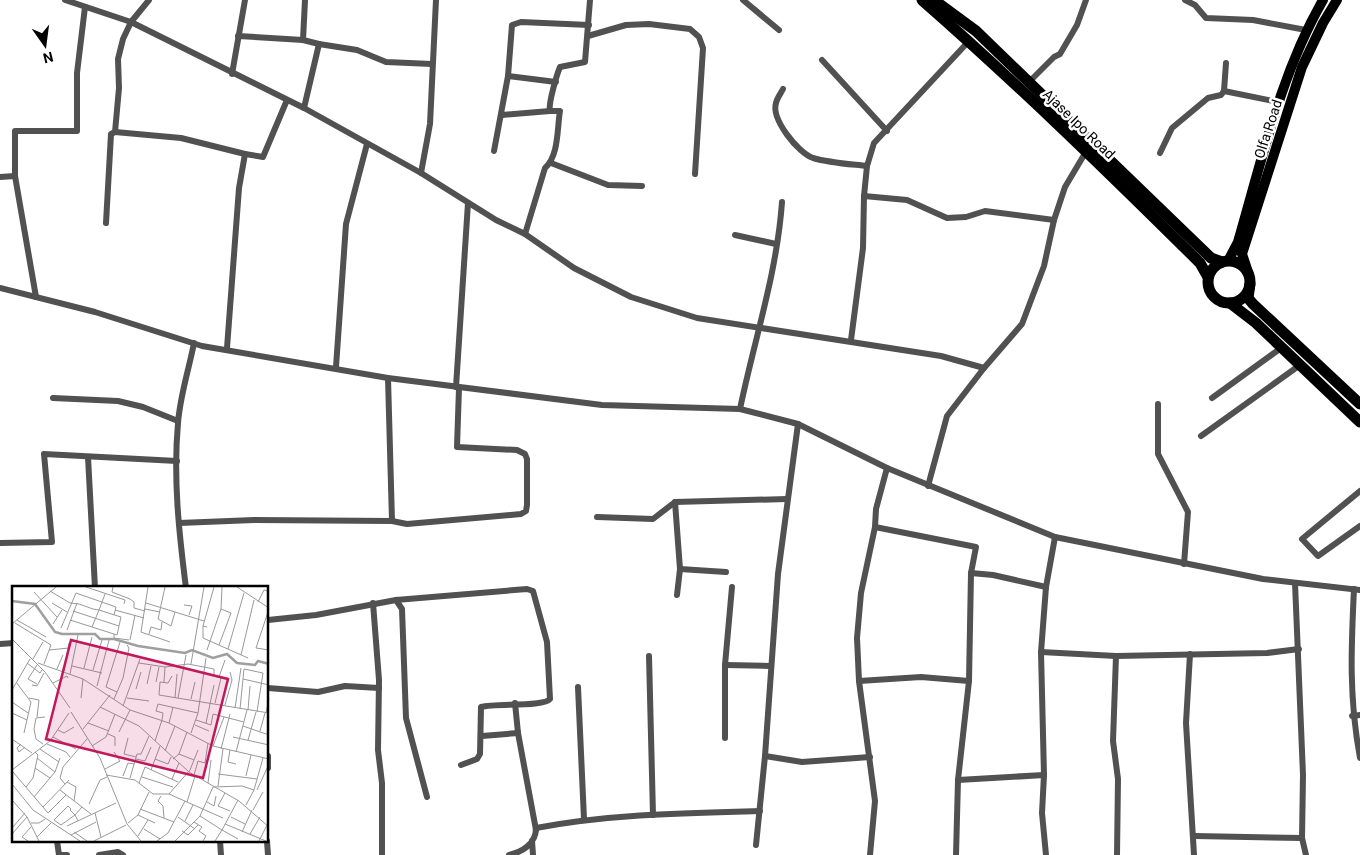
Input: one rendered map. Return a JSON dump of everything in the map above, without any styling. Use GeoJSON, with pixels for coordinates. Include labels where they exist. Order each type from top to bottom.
{"type":"FeatureCollection","features":[{"type":"Feature","properties":{"kind":"highway","name":"Ajase Ipo Road"},"geometry":{"type":"LineString","coordinates":[[922,0],[1211,258],[1225,261]]}},
{"type":"Feature","properties":{"kind":"highway","name":"Ajase Ipo Road"},"geometry":{"type":"LineString","coordinates":[[934,0],[976,30],[1200,263],[1208,277]]}},
{"type":"Feature","properties":{"kind":"highway"},"geometry":{"type":"LineString","coordinates":[[1360,404],[1253,304],[1248,298],[1250,284],[1248,272],[1240,264],[1225,261],[1216,265],[1208,277],[1208,287],[1213,296],[1230,303],[1252,319],[1360,422]]}},
{"type":"Feature","properties":{"kind":"highway"},"geometry":{"type":"LineString","coordinates":[[1230,303],[1243,297],[1250,284]]}},
{"type":"Feature","properties":{"kind":"main road"},"geometry":{"type":"LineString","coordinates":[[1225,261],[1238,242],[1278,102],[1306,30],[1324,0]]}},
{"type":"Feature","properties":{"kind":"main road","name":"Olfa Road"},"geometry":{"type":"LineString","coordinates":[[1248,272],[1242,254],[1302,67],[1322,23],[1336,0]]}},
{"type":"Feature","properties":{"kind":"street"},"geometry":{"type":"LineString","coordinates":[[64,0],[75,2],[131,22],[232,74],[304,108],[525,234],[574,268],[632,297],[697,318],[851,340],[941,356],[984,368]]}},
{"type":"Feature","properties":{"kind":"street"},"geometry":{"type":"LineString","coordinates":[[106,223],[108,156],[111,134],[115,132],[119,88],[118,59],[123,40],[131,22],[149,0]]}},
{"type":"Feature","properties":{"kind":"street"},"geometry":{"type":"LineString","coordinates":[[232,74],[244,0]]}},
{"type":"Feature","properties":{"kind":"street"},"geometry":{"type":"LineString","coordinates":[[303,40],[305,0]]}},
{"type":"Feature","properties":{"kind":"street"},"geometry":{"type":"LineString","coordinates":[[421,173],[430,124],[436,0]]}},
{"type":"Feature","properties":{"kind":"street"},"geometry":{"type":"LineString","coordinates":[[550,111],[549,107],[556,76],[560,67],[585,62],[590,0]]}},
{"type":"Feature","properties":{"kind":"street"},"geometry":{"type":"LineString","coordinates":[[742,0],[778,30]]}},
{"type":"Feature","properties":{"kind":"street"},"geometry":{"type":"LineString","coordinates":[[1028,83],[1054,57],[1060,54],[1077,25],[1086,0]]}},
{"type":"Feature","properties":{"kind":"street"},"geometry":{"type":"LineString","coordinates":[[1185,0],[1196,3],[1206,18],[1253,20],[1306,30]]}},
{"type":"Feature","properties":{"kind":"street"},"geometry":{"type":"LineString","coordinates":[[36,297],[15,176],[15,131],[77,131],[77,73],[85,7]]}},
{"type":"Feature","properties":{"kind":"street"},"geometry":{"type":"LineString","coordinates":[[494,151],[508,76],[512,25],[521,22],[589,25]]}},
{"type":"Feature","properties":{"kind":"street"},"geometry":{"type":"LineString","coordinates":[[588,36],[626,25],[649,24],[690,28],[699,37],[702,48],[695,174]]}},
{"type":"Feature","properties":{"kind":"street"},"geometry":{"type":"LineString","coordinates":[[238,36],[303,40],[357,50],[386,62],[432,64]]}},
{"type":"Feature","properties":{"kind":"street"},"geometry":{"type":"LineString","coordinates":[[851,340],[864,248],[864,196],[867,166],[874,144],[969,41]]}},
{"type":"Feature","properties":{"kind":"street"},"geometry":{"type":"LineString","coordinates":[[304,108],[319,44]]}},
{"type":"Feature","properties":{"kind":"street"},"geometry":{"type":"LineString","coordinates":[[822,60],[887,131]]}},
{"type":"Feature","properties":{"kind":"street"},"geometry":{"type":"LineString","coordinates":[[1160,153],[1172,128],[1208,98],[1221,95],[1224,90],[1226,63]]}},
{"type":"Feature","properties":{"kind":"street"},"geometry":{"type":"LineString","coordinates":[[508,76],[556,82]]}},
{"type":"Feature","properties":{"kind":"street"},"geometry":{"type":"LineString","coordinates":[[783,89],[776,103],[776,115],[789,137],[803,153],[812,158],[867,166]]}},
{"type":"Feature","properties":{"kind":"street"},"geometry":{"type":"LineString","coordinates":[[1224,90],[1278,102]]}},
{"type":"Feature","properties":{"kind":"street"},"geometry":{"type":"LineString","coordinates":[[115,132],[181,138],[263,157],[287,100]]}},
{"type":"Feature","properties":{"kind":"street"},"geometry":{"type":"LineString","coordinates":[[502,115],[560,111],[551,163],[545,168],[525,234]]}},
{"type":"Feature","properties":{"kind":"street"},"geometry":{"type":"LineString","coordinates":[[336,367],[346,224],[367,144]]}},
{"type":"Feature","properties":{"kind":"street"},"geometry":{"type":"LineString","coordinates":[[928,486],[948,416],[984,368],[1016,334],[1029,309],[1044,266],[1054,220],[1064,187],[1090,148]]}},
{"type":"Feature","properties":{"kind":"street"},"geometry":{"type":"LineString","coordinates":[[226,348],[240,188],[245,154]]}},
{"type":"Feature","properties":{"kind":"street"},"geometry":{"type":"LineString","coordinates":[[551,163],[608,185],[642,186]]}},
{"type":"Feature","properties":{"kind":"street"},"geometry":{"type":"LineString","coordinates":[[0,177],[15,176]]}},
{"type":"Feature","properties":{"kind":"street"},"geometry":{"type":"LineString","coordinates":[[864,196],[907,200],[947,218],[966,217],[985,211],[1054,220]]}},
{"type":"Feature","properties":{"kind":"street"},"geometry":{"type":"LineString","coordinates":[[740,409],[752,351],[759,328],[776,244],[782,202]]}},
{"type":"Feature","properties":{"kind":"street"},"geometry":{"type":"LineString","coordinates":[[178,522],[254,520],[392,522],[407,524],[521,514],[526,510],[527,459],[525,454],[517,450],[457,447],[458,387],[468,203]]}},
{"type":"Feature","properties":{"kind":"street"},"geometry":{"type":"LineString","coordinates":[[735,235],[776,244]]}},
{"type":"Feature","properties":{"kind":"street"},"geometry":{"type":"LineString","coordinates":[[0,288],[95,312],[194,344],[336,367],[388,378],[602,405],[740,409],[798,424],[887,468],[1055,537],[1117,548],[1263,580],[1357,590],[1350,655],[1352,716],[1360,758]]}},
{"type":"Feature","properties":{"kind":"street"},"geometry":{"type":"LineString","coordinates":[[186,586],[178,522],[178,421],[194,344]]}},
{"type":"Feature","properties":{"kind":"street"},"geometry":{"type":"LineString","coordinates":[[1212,398],[1281,348]]}},
{"type":"Feature","properties":{"kind":"street"},"geometry":{"type":"LineString","coordinates":[[1201,436],[1300,365]]}},
{"type":"Feature","properties":{"kind":"street"},"geometry":{"type":"LineString","coordinates":[[388,378],[392,522]]}},
{"type":"Feature","properties":{"kind":"street"},"geometry":{"type":"LineString","coordinates":[[53,398],[118,401],[143,407],[178,421]]}},
{"type":"Feature","properties":{"kind":"street"},"geometry":{"type":"LineString","coordinates":[[1158,404],[1158,454],[1188,512],[1184,564]]}},
{"type":"Feature","properties":{"kind":"street"},"geometry":{"type":"LineString","coordinates":[[756,845],[765,756],[778,574],[798,424]]}},
{"type":"Feature","properties":{"kind":"street"},"geometry":{"type":"LineString","coordinates":[[0,543],[52,542],[44,454],[177,461]]}},
{"type":"Feature","properties":{"kind":"street"},"geometry":{"type":"LineString","coordinates":[[88,457],[95,586]]}},
{"type":"Feature","properties":{"kind":"street"},"geometry":{"type":"LineString","coordinates":[[870,855],[876,801],[857,658],[861,593],[875,527],[876,509],[887,468]]}},
{"type":"Feature","properties":{"kind":"street"},"geometry":{"type":"LineString","coordinates":[[1360,492],[1302,539],[1318,556],[1360,526]]}},
{"type":"Feature","properties":{"kind":"street"},"geometry":{"type":"LineString","coordinates":[[597,517],[653,520],[675,502],[787,499]]}},
{"type":"Feature","properties":{"kind":"street"},"geometry":{"type":"LineString","coordinates":[[675,502],[680,569],[677,595]]}},
{"type":"Feature","properties":{"kind":"street"},"geometry":{"type":"LineString","coordinates":[[875,527],[976,546],[971,573],[969,682],[958,780],[956,855]]}},
{"type":"Feature","properties":{"kind":"street"},"geometry":{"type":"LineString","coordinates":[[1046,855],[1042,814],[1044,776],[1041,652],[1046,587],[1055,537]]}},
{"type":"Feature","properties":{"kind":"street"},"geometry":{"type":"LineString","coordinates":[[680,569],[726,572]]}},
{"type":"Feature","properties":{"kind":"street"},"geometry":{"type":"LineString","coordinates":[[971,573],[1046,587]]}},
{"type":"Feature","properties":{"kind":"street"},"geometry":{"type":"LineString","coordinates":[[1295,583],[1304,775],[1302,838],[1306,855]]}},
{"type":"Feature","properties":{"kind":"street"},"geometry":{"type":"LineString","coordinates":[[725,738],[725,665],[732,587]]}},
{"type":"Feature","properties":{"kind":"street"},"geometry":{"type":"LineString","coordinates":[[269,620],[396,600],[475,592],[527,589],[533,591],[547,642],[550,699],[542,704],[515,703],[481,707],[482,736],[480,754],[477,759],[461,765]]}},
{"type":"Feature","properties":{"kind":"street"},"geometry":{"type":"LineString","coordinates":[[396,600],[402,608],[406,718],[427,797]]}},
{"type":"Feature","properties":{"kind":"street"},"geometry":{"type":"LineString","coordinates":[[373,603],[379,688],[378,750],[382,783],[382,855]]}},
{"type":"Feature","properties":{"kind":"street"},"geometry":{"type":"LineString","coordinates":[[1041,652],[1116,656],[1267,653],[1299,648]]}},
{"type":"Feature","properties":{"kind":"street"},"geometry":{"type":"LineString","coordinates":[[1190,654],[1186,723],[1194,855]]}},
{"type":"Feature","properties":{"kind":"street"},"geometry":{"type":"LineString","coordinates":[[649,656],[653,814]]}},
{"type":"Feature","properties":{"kind":"street"},"geometry":{"type":"LineString","coordinates":[[1116,656],[1113,741],[1118,779],[1118,855]]}},
{"type":"Feature","properties":{"kind":"street"},"geometry":{"type":"LineString","coordinates":[[725,665],[771,666]]}},
{"type":"Feature","properties":{"kind":"street"},"geometry":{"type":"LineString","coordinates":[[859,682],[921,677],[969,682]]}},
{"type":"Feature","properties":{"kind":"street"},"geometry":{"type":"LineString","coordinates":[[269,688],[318,692],[345,686],[379,688]]}},
{"type":"Feature","properties":{"kind":"street"},"geometry":{"type":"LineString","coordinates":[[578,687],[584,819]]}},
{"type":"Feature","properties":{"kind":"street"},"geometry":{"type":"LineString","coordinates":[[515,703],[518,733],[536,832]]}},
{"type":"Feature","properties":{"kind":"street"},"geometry":{"type":"LineString","coordinates":[[1352,716],[1360,715]]}},
{"type":"Feature","properties":{"kind":"street"},"geometry":{"type":"LineString","coordinates":[[482,736],[518,733]]}},
{"type":"Feature","properties":{"kind":"street"},"geometry":{"type":"LineString","coordinates":[[765,756],[802,762],[870,757]]}},
{"type":"Feature","properties":{"kind":"street"},"geometry":{"type":"LineString","coordinates":[[958,780],[1044,776]]}},
{"type":"Feature","properties":{"kind":"street"},"geometry":{"type":"LineString","coordinates":[[508,855],[522,852],[532,842],[536,828],[584,819],[653,814],[760,811]]}},
{"type":"Feature","properties":{"kind":"street"},"geometry":{"type":"LineString","coordinates":[[1194,836],[1302,838]]}},
{"type":"Feature","properties":{"kind":"street"},"geometry":{"type":"LineString","coordinates":[[57,842],[57,852],[60,855],[67,855]]}},
{"type":"Feature","properties":{"kind":"street"},"geometry":{"type":"LineString","coordinates":[[220,842],[221,855]]}},
{"type":"Feature","properties":{"kind":"street"},"geometry":{"type":"LineString","coordinates":[[268,842],[268,855]]}},
{"type":"Feature","properties":{"kind":"street"},"geometry":{"type":"LineString","coordinates":[[532,842],[533,855]]}},
{"type":"Feature","properties":{"kind":"street"},"geometry":{"type":"LineString","coordinates":[[99,855],[118,852],[123,855]]}}]}
